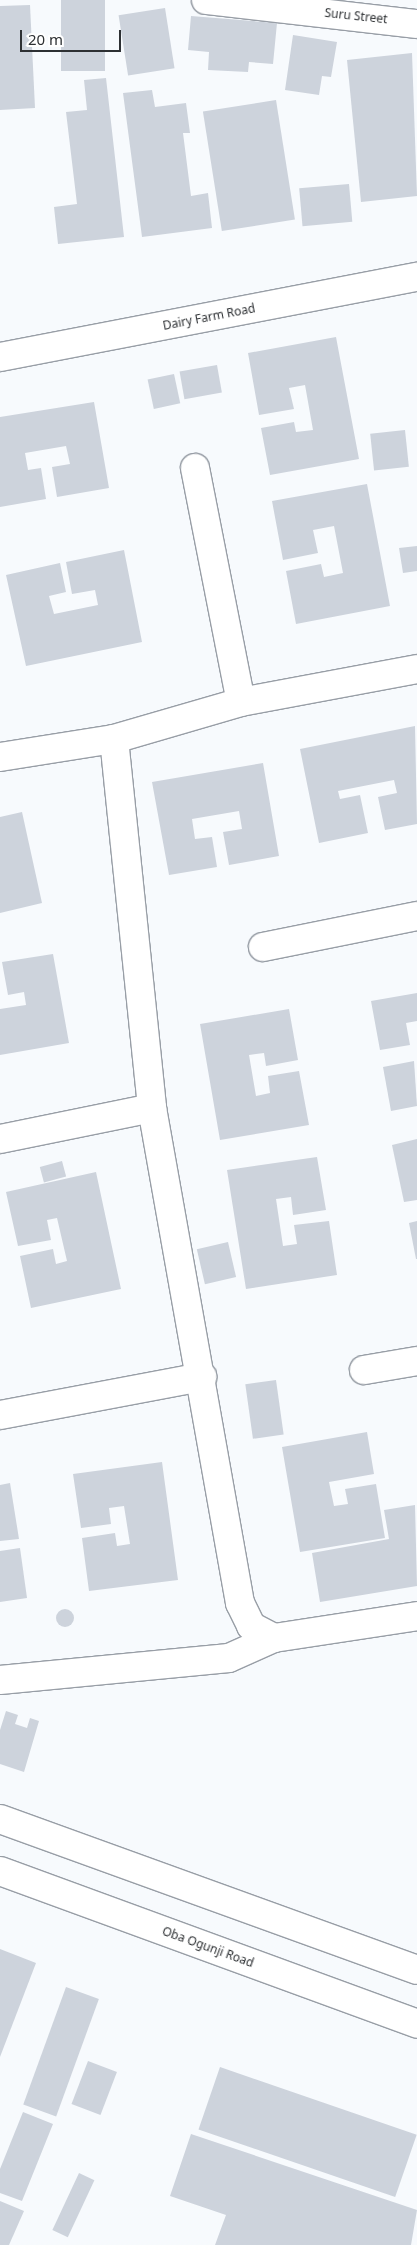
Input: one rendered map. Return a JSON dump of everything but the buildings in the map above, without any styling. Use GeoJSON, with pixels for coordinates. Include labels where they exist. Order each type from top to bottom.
{"type":"FeatureCollection","features":[{"type":"Feature","properties":{"kind":"street","name":"Suru Street"},"geometry":{"type":"LineString","coordinates":[[206,0],[417,24]]}},
{"type":"Feature","properties":{"kind":"street","name":"Dairy Farm Road"},"geometry":{"type":"LineString","coordinates":[[0,357],[417,277]]}},
{"type":"Feature","properties":{"kind":"street"},"geometry":{"type":"LineString","coordinates":[[195,468],[241,702]]}},
{"type":"Feature","properties":{"kind":"street"},"geometry":{"type":"LineString","coordinates":[[0,757],[114,739],[241,702],[417,669]]}},
{"type":"Feature","properties":{"kind":"street"},"geometry":{"type":"LineString","coordinates":[[114,739],[152,1108],[202,1377],[240,1603],[251,1626],[274,1638]]}},
{"type":"Feature","properties":{"kind":"street"},"geometry":{"type":"LineString","coordinates":[[263,947],[417,916]]}},
{"type":"Feature","properties":{"kind":"street"},"geometry":{"type":"LineString","coordinates":[[0,1139],[152,1108]]}},
{"type":"Feature","properties":{"kind":"street"},"geometry":{"type":"LineString","coordinates":[[364,1370],[417,1361]]}},
{"type":"Feature","properties":{"kind":"street"},"geometry":{"type":"LineString","coordinates":[[0,1415],[202,1377]]}},
{"type":"Feature","properties":{"kind":"street"},"geometry":{"type":"LineString","coordinates":[[0,1680],[229,1658],[274,1638],[417,1616]]}},
{"type":"Feature","properties":{"kind":"street"},"geometry":{"type":"LineString","coordinates":[[0,1819],[417,1970]]}},
{"type":"Feature","properties":{"kind":"street","name":"Oba Ogunji Road"},"geometry":{"type":"LineString","coordinates":[[0,1871],[417,2024]]}}]}
